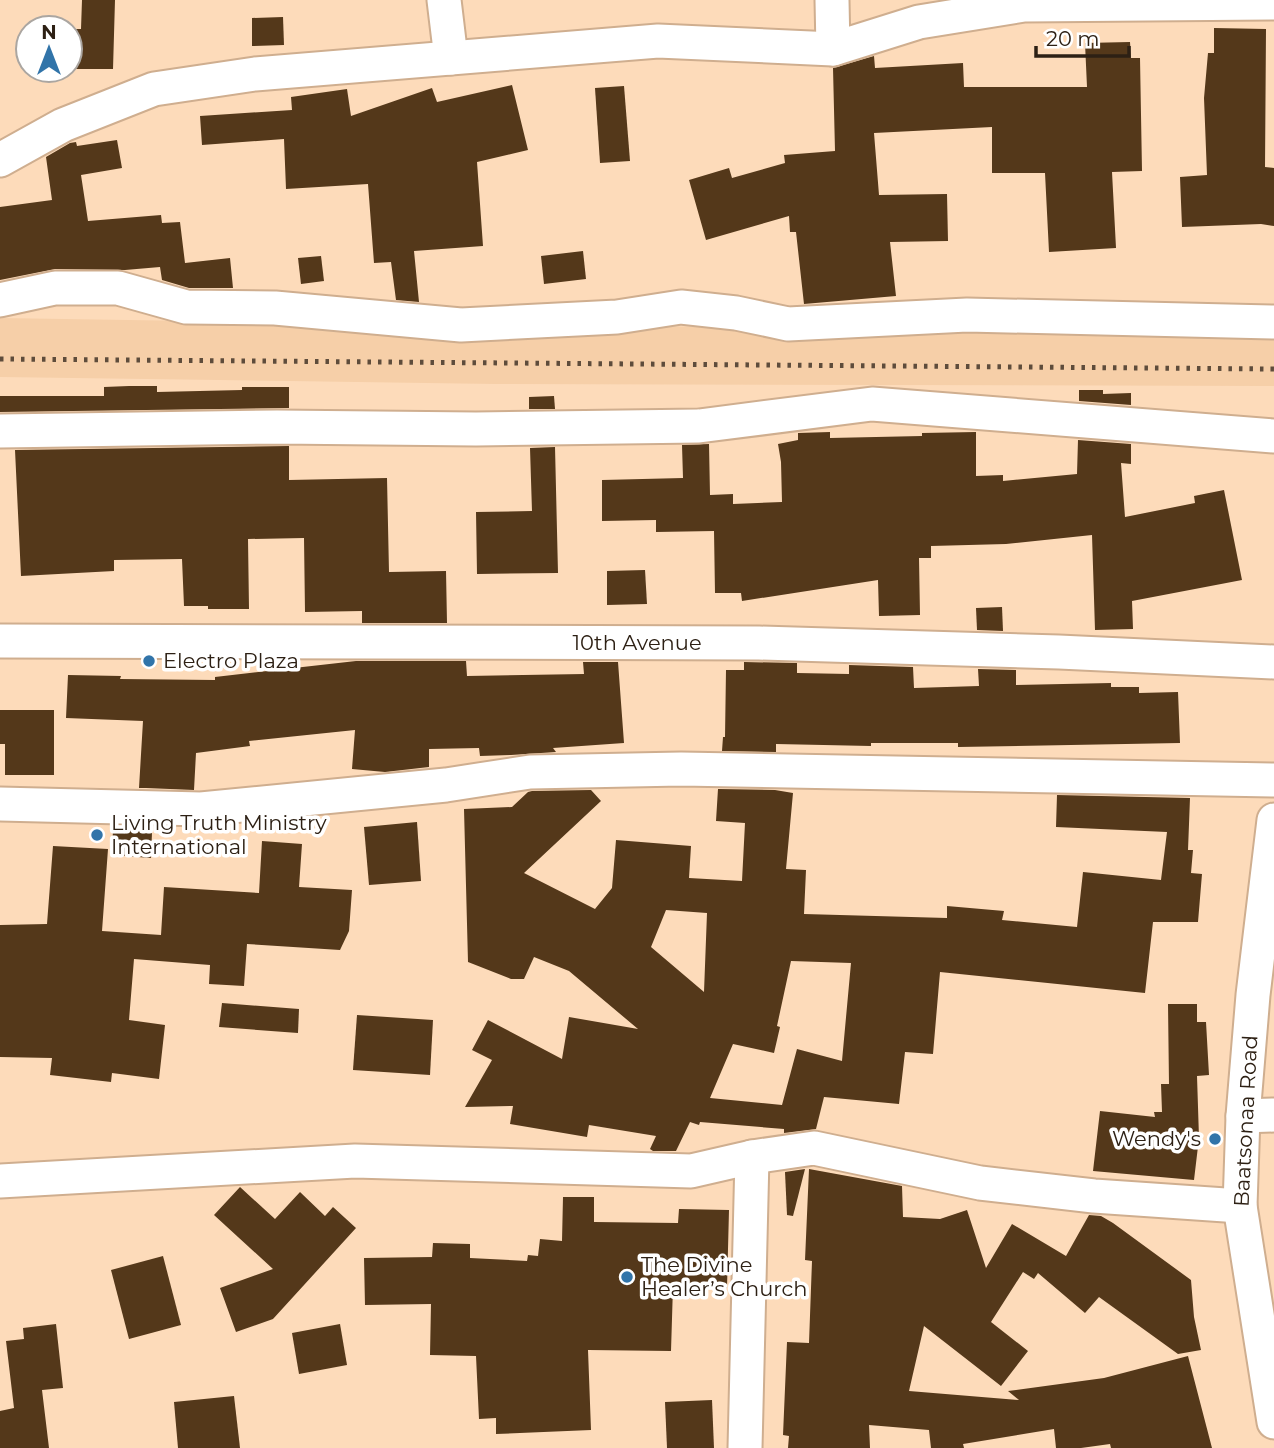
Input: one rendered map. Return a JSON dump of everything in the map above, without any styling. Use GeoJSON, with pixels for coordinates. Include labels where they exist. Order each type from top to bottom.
{"type":"FeatureCollection","features":[{"type":"Feature","properties":{"kind":"street"},"geometry":{"type":"LineString","coordinates":[[444,0],[451,58]]}},
{"type":"Feature","properties":{"kind":"street"},"geometry":{"type":"LineString","coordinates":[[832,0],[833,49]]}},
{"type":"Feature","properties":{"kind":"street"},"geometry":{"type":"LineString","coordinates":[[0,160],[63,125],[154,89],[255,74],[658,41],[833,49],[919,22],[1024,5],[1274,3]]}},
{"type":"Feature","properties":{"kind":"street"},"geometry":{"type":"LineString","coordinates":[[0,300],[55,288],[118,288],[186,307],[275,308],[461,325],[617,317],[681,307],[736,313],[788,324],[967,315],[1274,322]]}},
{"type":"Feature","properties":{"kind":"street"},"geometry":{"type":"LineString","coordinates":[[0,431],[699,426],[872,404],[1274,436]]}},
{"type":"Feature","properties":{"kind":"street","name":"10th Avenue"},"geometry":{"type":"LineString","coordinates":[[0,642],[759,643],[1274,662]]}},
{"type":"Feature","properties":{"kind":"street"},"geometry":{"type":"LineString","coordinates":[[0,804],[201,808],[446,785],[544,771],[681,769],[1274,780]]}},
{"type":"Feature","properties":{"kind":"street","name":"Baatsonaa Road"},"geometry":{"type":"LineString","coordinates":[[1274,820],[1253,995],[1259,1115],[1240,1206],[1263,1295],[1274,1422]]}},
{"type":"Feature","properties":{"kind":"street"},"geometry":{"type":"LineString","coordinates":[[0,1181],[355,1161],[691,1171],[752,1157],[814,1148],[980,1183],[1094,1196],[1240,1206]]}},
{"type":"Feature","properties":{"kind":"street"},"geometry":{"type":"LineString","coordinates":[[745,1448],[752,1157]]}},
{"type":"Feature","properties":{"kind":"shaded area"},"geometry":{"type":"Polygon","coordinates":[[[0,318],[517,326],[1274,328],[1274,386],[495,384],[0,377],[0,318]]]}},
{"type":"Feature","properties":{"kind":"building"},"geometry":{"type":"Polygon","coordinates":[[[82,0],[115,0],[113,69],[84,69],[84,14],[82,14],[82,0]]]}},
{"type":"Feature","properties":{"kind":"building"},"geometry":{"type":"Polygon","coordinates":[[[283,17],[284,45],[252,46],[252,18],[283,17]]]}},
{"type":"Feature","properties":{"kind":"building"},"geometry":{"type":"Polygon","coordinates":[[[1214,28],[1266,29],[1265,167],[1274,168],[1274,226],[1261,224],[1182,227],[1180,177],[1207,175],[1204,98],[1208,53],[1214,53],[1214,28]]]}},
{"type":"Feature","properties":{"kind":"building"},"geometry":{"type":"Polygon","coordinates":[[[1130,42],[1131,58],[1140,58],[1142,171],[1112,172],[1116,248],[1049,252],[1045,173],[992,173],[992,127],[874,133],[879,195],[947,194],[948,241],[890,242],[896,296],[804,304],[796,232],[790,232],[789,216],[706,240],[689,180],[729,168],[732,178],[785,163],[784,155],[835,151],[833,68],[874,56],[875,68],[963,63],[964,87],[1087,87],[1085,43],[1130,42]]]}},
{"type":"Feature","properties":{"kind":"building"},"geometry":{"type":"Polygon","coordinates":[[[512,85],[528,150],[477,162],[483,246],[414,251],[419,302],[396,300],[391,262],[374,263],[368,184],[286,189],[284,139],[202,145],[200,116],[292,110],[291,97],[347,89],[351,116],[432,88],[437,102],[512,85]]]}},
{"type":"Feature","properties":{"kind":"building"},"geometry":{"type":"Polygon","coordinates":[[[624,86],[630,161],[600,163],[595,88],[624,86]]]}},
{"type":"Feature","properties":{"kind":"building"},"geometry":{"type":"Polygon","coordinates":[[[117,140],[122,168],[81,175],[88,221],[161,215],[162,223],[180,222],[185,263],[230,258],[233,288],[189,288],[162,280],[160,267],[125,270],[55,269],[0,280],[0,207],[52,200],[46,157],[70,143],[76,142],[77,146],[117,140]]]}},
{"type":"Feature","properties":{"kind":"building"},"geometry":{"type":"Polygon","coordinates":[[[583,251],[586,279],[544,284],[541,256],[583,251]]]}},
{"type":"Feature","properties":{"kind":"building"},"geometry":{"type":"Polygon","coordinates":[[[321,256],[324,281],[301,284],[298,258],[321,256]]]}},
{"type":"Feature","properties":{"kind":"building"},"geometry":{"type":"Polygon","coordinates":[[[157,386],[157,392],[289,387],[289,408],[0,412],[0,396],[104,396],[104,387],[157,386]]]}},
{"type":"Feature","properties":{"kind":"building"},"geometry":{"type":"Polygon","coordinates":[[[1079,390],[1103,390],[1103,394],[1131,393],[1131,405],[1079,401],[1079,390]]]}},
{"type":"Feature","properties":{"kind":"building"},"geometry":{"type":"Polygon","coordinates":[[[554,396],[555,409],[529,409],[529,397],[554,396]]]}},
{"type":"Feature","properties":{"kind":"building"},"geometry":{"type":"Polygon","coordinates":[[[830,432],[830,438],[976,432],[976,476],[1003,475],[1003,481],[1077,474],[1078,440],[1131,444],[1131,464],[1121,463],[1125,517],[1195,503],[1194,496],[1224,490],[1242,580],[1132,601],[1133,629],[1095,630],[1092,535],[1006,544],[931,546],[931,558],[919,558],[920,615],[879,616],[878,580],[742,601],[741,593],[715,593],[714,531],[656,532],[656,520],[602,521],[602,480],[683,478],[682,445],[709,444],[710,495],[733,494],[733,504],[782,502],[778,444],[798,440],[798,433],[830,432]]]}},
{"type":"Feature","properties":{"kind":"building"},"geometry":{"type":"Polygon","coordinates":[[[289,446],[289,480],[387,478],[389,572],[446,571],[447,623],[362,623],[362,611],[305,612],[304,538],[248,539],[249,609],[184,606],[182,559],[114,560],[114,571],[21,576],[15,450],[289,446]]]}},
{"type":"Feature","properties":{"kind":"building"},"geometry":{"type":"Polygon","coordinates":[[[555,447],[558,573],[477,574],[476,512],[532,511],[530,448],[555,447]]]}},
{"type":"Feature","properties":{"kind":"building"},"geometry":{"type":"Polygon","coordinates":[[[645,570],[647,604],[607,605],[607,571],[645,570]]]}},
{"type":"Feature","properties":{"kind":"building"},"geometry":{"type":"Polygon","coordinates":[[[1002,607],[1003,631],[977,630],[976,608],[1002,607]]]}},
{"type":"Feature","properties":{"kind":"building"},"geometry":{"type":"Polygon","coordinates":[[[356,661],[466,661],[467,676],[584,674],[583,662],[618,662],[624,743],[553,748],[556,752],[480,756],[479,748],[429,749],[429,767],[385,772],[352,769],[355,730],[249,741],[250,746],[196,753],[194,790],[139,788],[143,721],[66,718],[68,675],[121,676],[120,679],[215,680],[215,677],[356,661]]]}},
{"type":"Feature","properties":{"kind":"building"},"geometry":{"type":"Polygon","coordinates":[[[744,662],[797,663],[797,673],[849,674],[849,665],[913,667],[914,688],[979,686],[978,669],[1016,670],[1016,685],[1111,683],[1111,687],[1139,687],[1139,693],[1178,692],[1180,743],[958,747],[958,743],[871,743],[871,746],[776,744],[776,752],[722,751],[725,737],[726,670],[744,670],[744,662]]]}},
{"type":"Feature","properties":{"kind":"building"},"geometry":{"type":"Polygon","coordinates":[[[0,710],[54,710],[54,775],[5,775],[5,744],[0,744],[0,710]]]}},
{"type":"Feature","properties":{"kind":"building"},"geometry":{"type":"Polygon","coordinates":[[[718,789],[793,793],[786,869],[806,870],[804,914],[947,918],[947,906],[1004,911],[1002,920],[1077,927],[1083,872],[1161,880],[1167,832],[1056,827],[1057,795],[1190,798],[1188,850],[1193,850],[1191,873],[1202,874],[1198,922],[1153,922],[1145,993],[940,972],[933,1054],[905,1052],[899,1104],[824,1097],[816,1129],[784,1133],[784,1129],[700,1122],[699,1125],[690,1122],[676,1151],[653,1151],[650,1149],[656,1136],[589,1125],[587,1137],[510,1124],[513,1106],[465,1107],[492,1060],[472,1050],[488,1020],[562,1059],[569,1017],[638,1029],[569,971],[534,957],[524,979],[511,979],[468,962],[464,809],[512,807],[532,791],[591,790],[601,801],[524,873],[595,909],[612,888],[616,840],[691,846],[689,878],[742,881],[745,823],[716,821],[718,789]],[[666,910],[651,947],[704,992],[707,913],[666,910]],[[791,961],[774,1053],[733,1044],[710,1098],[782,1105],[797,1049],[842,1061],[851,963],[791,961]]]}},
{"type":"Feature","properties":{"kind":"building"},"geometry":{"type":"Polygon","coordinates":[[[417,822],[421,881],[369,885],[364,827],[417,822]]]}},
{"type":"Feature","properties":{"kind":"building"},"geometry":{"type":"Polygon","coordinates":[[[113,829],[152,832],[151,858],[112,855],[113,829]]]}},
{"type":"Feature","properties":{"kind":"building"},"geometry":{"type":"Polygon","coordinates":[[[262,841],[302,844],[299,887],[352,890],[349,931],[340,950],[247,944],[244,986],[209,984],[210,965],[134,959],[129,1020],[165,1025],[159,1079],[112,1073],[111,1082],[50,1075],[52,1058],[0,1057],[0,925],[47,924],[53,846],[108,849],[102,931],[161,935],[164,887],[259,893],[262,841]]]}},
{"type":"Feature","properties":{"kind":"building"},"geometry":{"type":"Polygon","coordinates":[[[222,1003],[299,1009],[298,1033],[219,1027],[222,1003]]]}},
{"type":"Feature","properties":{"kind":"building"},"geometry":{"type":"Polygon","coordinates":[[[1168,1004],[1197,1004],[1197,1022],[1206,1022],[1209,1075],[1197,1076],[1199,1138],[1194,1180],[1093,1171],[1100,1111],[1155,1117],[1154,1112],[1162,1112],[1161,1084],[1169,1084],[1168,1004]]]}},
{"type":"Feature","properties":{"kind":"building"},"geometry":{"type":"Polygon","coordinates":[[[357,1015],[433,1020],[430,1075],[353,1070],[357,1015]]]}},
{"type":"Feature","properties":{"kind":"building"},"geometry":{"type":"Polygon","coordinates":[[[805,1169],[793,1216],[787,1215],[785,1172],[805,1169]]]}},
{"type":"Feature","properties":{"kind":"building"},"geometry":{"type":"Polygon","coordinates":[[[809,1169],[902,1186],[903,1217],[940,1219],[967,1210],[986,1268],[1012,1224],[1066,1256],[1089,1215],[1101,1216],[1113,1223],[1191,1280],[1194,1317],[1201,1350],[1178,1354],[1099,1297],[1085,1313],[1038,1273],[1034,1279],[1023,1272],[991,1322],[1028,1351],[1001,1386],[924,1326],[909,1391],[1019,1400],[1008,1391],[1104,1378],[1188,1356],[1212,1448],[1111,1448],[1110,1444],[1056,1448],[1054,1429],[963,1444],[964,1448],[931,1448],[929,1430],[869,1425],[870,1448],[788,1448],[789,1436],[783,1435],[787,1342],[809,1343],[812,1261],[805,1260],[809,1169]]]}},
{"type":"Feature","properties":{"kind":"building"},"geometry":{"type":"Polygon","coordinates":[[[240,1187],[275,1219],[300,1192],[325,1216],[333,1207],[356,1228],[273,1319],[236,1332],[220,1288],[273,1269],[214,1215],[240,1187]]]}},
{"type":"Feature","properties":{"kind":"building"},"geometry":{"type":"Polygon","coordinates":[[[563,1197],[594,1197],[594,1222],[678,1223],[679,1209],[729,1210],[727,1288],[673,1286],[671,1351],[588,1350],[591,1430],[496,1434],[496,1418],[479,1419],[476,1356],[430,1355],[431,1304],[365,1305],[364,1258],[432,1257],[433,1243],[470,1244],[470,1258],[527,1261],[528,1255],[538,1256],[540,1239],[562,1241],[563,1197]]]}},
{"type":"Feature","properties":{"kind":"building"},"geometry":{"type":"Polygon","coordinates":[[[163,1256],[181,1325],[129,1339],[111,1270],[163,1256]]]}},
{"type":"Feature","properties":{"kind":"building"},"geometry":{"type":"Polygon","coordinates":[[[56,1324],[63,1388],[42,1390],[49,1448],[0,1448],[0,1411],[14,1408],[6,1341],[24,1339],[23,1328],[56,1324]]]}},
{"type":"Feature","properties":{"kind":"building"},"geometry":{"type":"Polygon","coordinates":[[[340,1324],[347,1365],[299,1374],[292,1333],[340,1324]]]}},
{"type":"Feature","properties":{"kind":"building"},"geometry":{"type":"Polygon","coordinates":[[[234,1396],[240,1448],[178,1448],[174,1402],[234,1396]]]}},
{"type":"Feature","properties":{"kind":"building"},"geometry":{"type":"Polygon","coordinates":[[[712,1400],[714,1448],[667,1448],[665,1402],[712,1400]]]}},
{"type":"Feature","properties":{"kind":"railway"},"geometry":{"type":"LineString","coordinates":[[0,359],[1274,369]]}},
{"type":"Feature","properties":{"kind":"place","name":"Electro Plaza"},"geometry":{"type":"Point","coordinates":[149,661]}},
{"type":"Feature","properties":{"kind":"place","name":"Living Truth Ministry International"},"geometry":{"type":"Point","coordinates":[97,835]}},
{"type":"Feature","properties":{"kind":"place","name":"Wendy's"},"geometry":{"type":"Point","coordinates":[1215,1139]}},
{"type":"Feature","properties":{"kind":"place","name":"The Divine Healer’s Church"},"geometry":{"type":"Point","coordinates":[627,1277]}}]}
